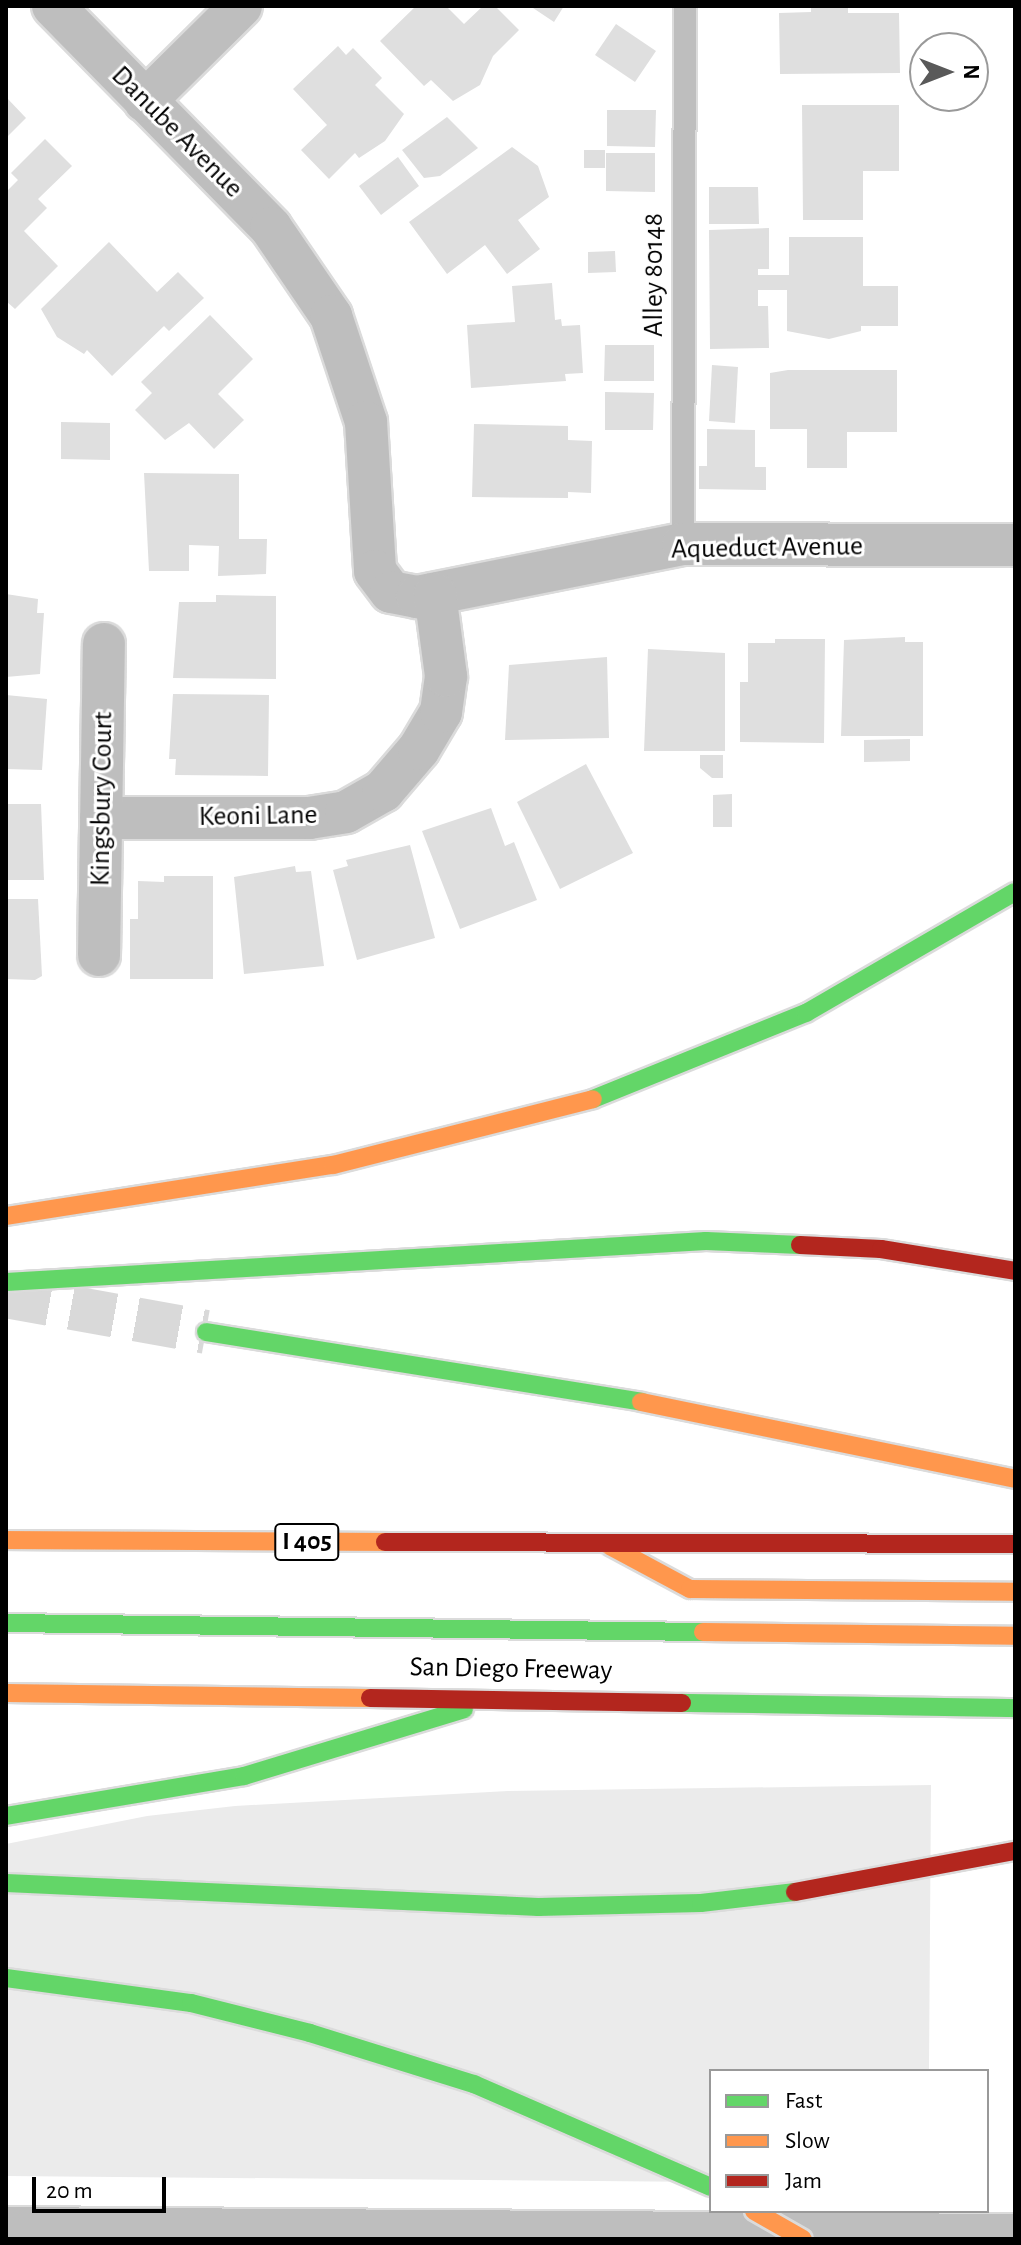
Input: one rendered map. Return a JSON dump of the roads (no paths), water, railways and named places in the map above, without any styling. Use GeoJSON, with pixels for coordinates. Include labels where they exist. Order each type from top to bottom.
{"type":"FeatureCollection","features":[{"type":"Feature","properties":{"kind":"highway"},"geometry":{"type":"LineString","coordinates":[[6,1216],[333,1165],[475,1133],[595,1098],[806,1013],[1015,892]]}},
{"type":"Feature","properties":{"kind":"highway"},"geometry":{"type":"LineString","coordinates":[[6,1282],[609,1244],[777,1241],[881,1249],[1015,1271]]}},
{"type":"Feature","properties":{"kind":"highway"},"geometry":{"type":"LineString","coordinates":[[206,1332],[714,1414],[1015,1479]]}},
{"type":"Feature","properties":{"kind":"highway","name":"I 405"},"geometry":{"type":"LineString","coordinates":[[6,1540],[608,1545],[1015,1544]]}},
{"type":"Feature","properties":{"kind":"highway"},"geometry":{"type":"LineString","coordinates":[[608,1545],[690,1589],[1015,1592]]}},
{"type":"Feature","properties":{"kind":"highway"},"geometry":{"type":"LineString","coordinates":[[6,1623],[1015,1636]]}},
{"type":"Feature","properties":{"kind":"highway","name":"San Diego Freeway"},"geometry":{"type":"LineString","coordinates":[[6,1693],[505,1697],[1015,1708]]}},
{"type":"Feature","properties":{"kind":"highway"},"geometry":{"type":"LineString","coordinates":[[6,1816],[244,1776],[505,1697]]}},
{"type":"Feature","properties":{"kind":"highway"},"geometry":{"type":"LineString","coordinates":[[6,1883],[538,1907],[701,1903],[850,1885],[1015,1851]]}},
{"type":"Feature","properties":{"kind":"highway"},"geometry":{"type":"LineString","coordinates":[[6,1978],[191,2003],[310,2033],[474,2084],[709,2186]]}},
{"type":"Feature","properties":{"kind":"highway"},"geometry":{"type":"LineString","coordinates":[[758,2213],[803,2239]]}},
{"type":"Feature","properties":{"kind":"street","name":"Danube Avenue"},"geometry":{"type":"LineString","coordinates":[[53,6],[299,261],[331,316],[366,422],[372,554],[383,585]]}},
{"type":"Feature","properties":{"kind":"street"},"geometry":{"type":"LineString","coordinates":[[145,101],[241,6]]}},
{"type":"Feature","properties":{"kind":"street","name":"Aqueduct Avenue"},"geometry":{"type":"LineString","coordinates":[[383,585],[409,597],[435,594],[683,544],[1015,545]]}},
{"type":"Feature","properties":{"kind":"street","name":"Keoni Lane"},"geometry":{"type":"LineString","coordinates":[[101,818],[309,818],[346,812],[383,791],[419,749],[441,712],[446,676],[435,594]]}},
{"type":"Feature","properties":{"kind":"street","name":"Kingsbury Court"},"geometry":{"type":"LineString","coordinates":[[99,955],[104,644]]}},
{"type":"Feature","properties":{"kind":"street"},"geometry":{"type":"LineString","coordinates":[[6,2228],[352,2236],[1015,2235]]}},
{"type":"Feature","properties":{"kind":"lane","name":"Alley 80148"},"geometry":{"type":"LineString","coordinates":[[683,544],[685,6]]}},
{"type":"Feature","properties":{"kind":"tunnel"},"geometry":{"type":"LineString","coordinates":[[6,1296],[206,1332]]}}]}
